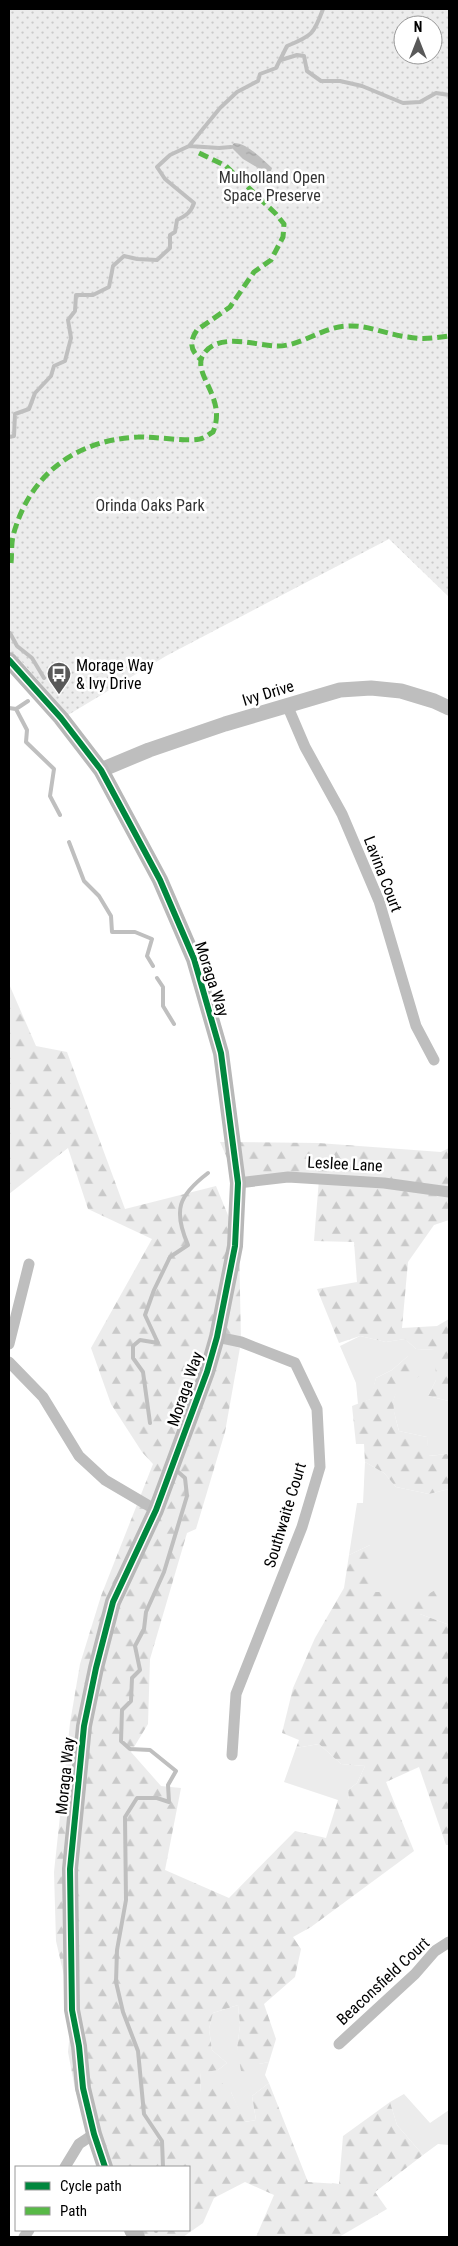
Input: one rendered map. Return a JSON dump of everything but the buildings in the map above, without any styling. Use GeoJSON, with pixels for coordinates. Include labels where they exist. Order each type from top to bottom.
{"type":"FeatureCollection","features":[{"type":"Feature","properties":{"kind":"main road","name":"Moraga Way"},"geometry":{"type":"LineString","coordinates":[[9,660],[61,718],[101,770],[160,880],[194,959],[221,1052],[238,1183],[235,1246],[217,1338],[207,1372],[156,1510],[114,1602],[96,1668],[84,1726],[70,1870],[72,2010],[79,2046],[83,2088],[94,2134],[105,2166]]}},
{"type":"Feature","properties":{"kind":"street","name":"Ivy Drive"},"geometry":{"type":"LineString","coordinates":[[101,770],[149,750],[287,705],[340,690],[371,688],[401,691],[434,701],[449,708]]}},
{"type":"Feature","properties":{"kind":"street","name":"Lavina Court"},"geometry":{"type":"LineString","coordinates":[[287,705],[305,747],[342,814],[379,901],[416,1026],[434,1060]]}},
{"type":"Feature","properties":{"kind":"street","name":"Leslee Lane"},"geometry":{"type":"LineString","coordinates":[[238,1183],[288,1177],[384,1182],[449,1192]]}},
{"type":"Feature","properties":{"kind":"street"},"geometry":{"type":"LineString","coordinates":[[9,1344],[29,1264]]}},
{"type":"Feature","properties":{"kind":"street","name":"Southwaite Court"},"geometry":{"type":"LineString","coordinates":[[217,1338],[241,1342],[295,1364],[317,1409],[320,1467],[302,1526],[236,1694],[232,1755]]}},
{"type":"Feature","properties":{"kind":"street"},"geometry":{"type":"LineString","coordinates":[[9,1362],[43,1396],[79,1456],[105,1480],[156,1510]]}},
{"type":"Feature","properties":{"kind":"street","name":"Beaconsfield Court"},"geometry":{"type":"LineString","coordinates":[[339,2044],[415,1974],[435,1951],[449,1942]]}},
{"type":"Feature","properties":{"kind":"street"},"geometry":{"type":"LineString","coordinates":[[66,2166],[78,2144],[94,2134]]}},
{"type":"Feature","properties":{"kind":"green space"},"geometry":{"type":"Polygon","coordinates":[[[9,9],[449,9],[449,597],[389,539],[166,656],[68,715],[23,663],[9,651],[9,9]]]}},
{"type":"Feature","properties":{"kind":"green space"},"geometry":{"type":"Polygon","coordinates":[[[9,984],[36,1046],[67,1052],[125,1209],[216,1186],[239,1242],[241,1342],[225,1432],[196,1529],[187,1533],[150,1659],[148,1724],[131,1752],[161,1786],[181,1788],[165,1870],[229,1898],[295,1831],[326,1838],[338,1800],[349,1800],[348,1790],[357,1783],[365,1766],[341,1764],[319,1744],[296,1748],[299,1740],[282,1733],[293,1688],[315,1638],[344,1588],[349,1555],[370,1545],[370,1592],[390,1592],[401,1610],[437,1589],[446,1599],[420,1614],[447,1624],[449,1627],[449,1845],[446,1845],[419,1767],[386,1782],[414,1851],[311,1927],[293,1937],[301,1949],[295,1977],[264,2004],[276,2039],[269,2062],[259,2064],[249,2074],[241,2071],[237,2049],[240,2025],[238,2005],[213,2013],[209,2029],[212,2050],[227,2063],[218,2070],[200,2073],[201,2093],[219,2080],[231,2092],[245,2122],[256,2120],[252,2096],[269,2083],[308,2182],[339,2184],[343,2136],[390,2102],[397,2125],[423,2155],[375,2192],[387,2209],[339,2237],[256,2237],[274,2195],[245,2182],[214,2198],[203,2223],[183,2237],[141,2237],[135,2231],[190,2231],[190,2166],[100,2166],[75,2089],[68,2052],[72,2010],[56,1941],[54,1872],[70,1723],[80,1664],[101,1596],[153,1464],[142,1452],[111,1404],[91,1348],[152,1239],[88,1209],[68,1148],[9,1194],[9,984]]]}},
{"type":"Feature","properties":{"kind":"green space"},"geometry":{"type":"Polygon","coordinates":[[[220,1142],[318,1143],[441,1152],[449,1148],[449,1220],[434,1225],[408,1262],[402,1328],[437,1326],[449,1319],[449,1401],[428,1396],[436,1380],[435,1350],[416,1349],[405,1339],[386,1342],[360,1336],[339,1343],[317,1289],[357,1282],[354,1242],[314,1241],[319,1179],[238,1183],[220,1142]]]}},
{"type":"Feature","properties":{"kind":"green space"},"geometry":{"type":"Polygon","coordinates":[[[360,1336],[386,1342],[405,1339],[416,1349],[436,1350],[436,1380],[428,1396],[449,1401],[449,1458],[447,1454],[428,1456],[427,1437],[399,1431],[392,1404],[408,1356],[392,1370],[376,1378],[371,1399],[358,1404],[356,1383],[340,1346],[360,1336]]]}},
{"type":"Feature","properties":{"kind":"green space"},"geometry":{"type":"Polygon","coordinates":[[[408,1356],[420,1376],[402,1387],[394,1398],[394,1411],[399,1431],[427,1437],[429,1456],[447,1454],[449,1458],[449,1489],[429,1494],[396,1487],[384,1473],[365,1462],[364,1444],[356,1444],[352,1406],[370,1399],[376,1378],[392,1370],[408,1356]]]}},
{"type":"Feature","properties":{"kind":"green space"},"geometry":{"type":"Polygon","coordinates":[[[365,1462],[384,1473],[396,1487],[429,1494],[449,1489],[449,1627],[447,1624],[420,1614],[401,1611],[370,1593],[370,1545],[349,1555],[357,1503],[363,1503],[365,1462]]]}},
{"type":"Feature","properties":{"kind":"green space"},"geometry":{"type":"Polygon","coordinates":[[[319,1744],[341,1764],[365,1766],[357,1783],[348,1790],[349,1800],[338,1800],[284,1782],[296,1748],[319,1744]]]}},
{"type":"Feature","properties":{"kind":"green space"},"geometry":{"type":"Polygon","coordinates":[[[238,2005],[240,2025],[237,2049],[259,2064],[269,2062],[265,2075],[269,2083],[252,2096],[256,2120],[244,2122],[231,2092],[201,2094],[200,2072],[218,2070],[227,2063],[212,2050],[209,2029],[213,2013],[238,2005]]]}},
{"type":"Feature","properties":{"kind":"green space"},"geometry":{"type":"Polygon","coordinates":[[[404,2094],[430,2123],[449,2110],[449,2145],[438,2144],[423,2155],[397,2125],[390,2102],[404,2094]]]}},
{"type":"Feature","properties":{"kind":"water"},"geometry":{"type":"Polygon","coordinates":[[[234,143],[254,152],[272,168],[271,171],[265,172],[243,159],[231,147],[234,143]]]}},
{"type":"Feature","properties":{"kind":"waterway"},"geometry":{"type":"LineString","coordinates":[[9,437],[14,436],[15,414],[29,409],[35,393],[51,376],[54,366],[65,361],[71,338],[68,320],[75,311],[76,295],[93,295],[109,287],[113,266],[124,256],[157,260],[170,248],[170,235],[175,232],[177,220],[188,213],[194,203],[165,179],[157,167],[170,155],[189,146],[220,108],[237,92],[258,81],[260,74],[276,68],[287,46],[302,40],[311,33],[323,9]]}},
{"type":"Feature","properties":{"kind":"waterway"},"geometry":{"type":"LineString","coordinates":[[281,60],[297,55],[304,56],[307,71],[321,81],[340,81],[362,86],[403,103],[420,102],[436,93],[449,95]]}},
{"type":"Feature","properties":{"kind":"waterway"},"geometry":{"type":"LineString","coordinates":[[189,146],[231,147]]}},
{"type":"Feature","properties":{"kind":"waterway"},"geometry":{"type":"LineString","coordinates":[[10,633],[17,646],[32,658],[44,678]]}},
{"type":"Feature","properties":{"kind":"waterway"},"geometry":{"type":"LineString","coordinates":[[16,709],[28,701]]}},
{"type":"Feature","properties":{"kind":"waterway"},"geometry":{"type":"LineString","coordinates":[[9,708],[16,709],[27,730],[26,742],[54,769],[50,796],[60,815]]}},
{"type":"Feature","properties":{"kind":"waterway"},"geometry":{"type":"LineString","coordinates":[[69,842],[84,881],[99,896],[111,916],[112,932],[135,932],[152,939],[147,956],[153,966]]}},
{"type":"Feature","properties":{"kind":"waterway"},"geometry":{"type":"LineString","coordinates":[[157,978],[163,987],[163,1006],[174,1024]]}},
{"type":"Feature","properties":{"kind":"waterway"},"geometry":{"type":"LineString","coordinates":[[150,1423],[143,1372],[133,1358],[133,1346],[140,1340],[158,1343],[145,1315],[154,1290],[170,1257],[188,1245],[181,1222],[181,1204],[190,1189],[208,1173]]}},
{"type":"Feature","properties":{"kind":"waterway"},"geometry":{"type":"LineString","coordinates":[[163,2166],[162,2141],[144,2114],[138,2051],[123,2012],[116,1982],[117,1950],[126,1900],[125,1817],[137,1798],[157,1798],[169,1802],[168,1785],[176,1771],[150,1750],[130,1749],[121,1741],[122,1710],[131,1701],[132,1678],[140,1670],[135,1646],[144,1629],[146,1612],[164,1572],[187,1496],[185,1478],[176,1470]]}},
{"type":"Feature","properties":{"kind":"marked path"},"geometry":{"type":"LineString","coordinates":[[199,153],[226,166],[284,224],[283,237],[271,260],[254,272],[230,307],[197,330],[192,346],[201,360]]}},
{"type":"Feature","properties":{"kind":"marked path"},"geometry":{"type":"LineString","coordinates":[[11,563],[13,536],[20,514],[30,495],[58,465],[94,445],[115,440],[138,437],[182,440],[198,439],[204,438],[213,432],[216,409],[214,399],[202,372],[201,364],[202,357],[208,349],[216,344],[236,341],[276,346],[285,345],[330,329],[348,326],[363,327],[413,338],[449,336]]}},
{"type":"Feature","properties":{"kind":"cycle path"},"geometry":{"type":"LineString","coordinates":[[9,660],[61,718],[101,770],[160,880],[194,959],[221,1053],[238,1183],[235,1246],[217,1337],[207,1372],[156,1510],[113,1602],[96,1668],[84,1726],[70,1869],[72,2010],[79,2046],[83,2088],[94,2134],[105,2166]]}},
{"type":"Feature","properties":{"kind":"place","name":"Morage Way & Ivy Drive"},"geometry":{"type":"Point","coordinates":[59,695]}},
{"type":"Feature","properties":{"kind":"park label","name":"Mulholland Open Space Preserve"},"geometry":{"type":"Point","coordinates":[272,186]}},
{"type":"Feature","properties":{"kind":"park label","name":"Orinda Oaks Park"},"geometry":{"type":"Point","coordinates":[150,505]}}]}
